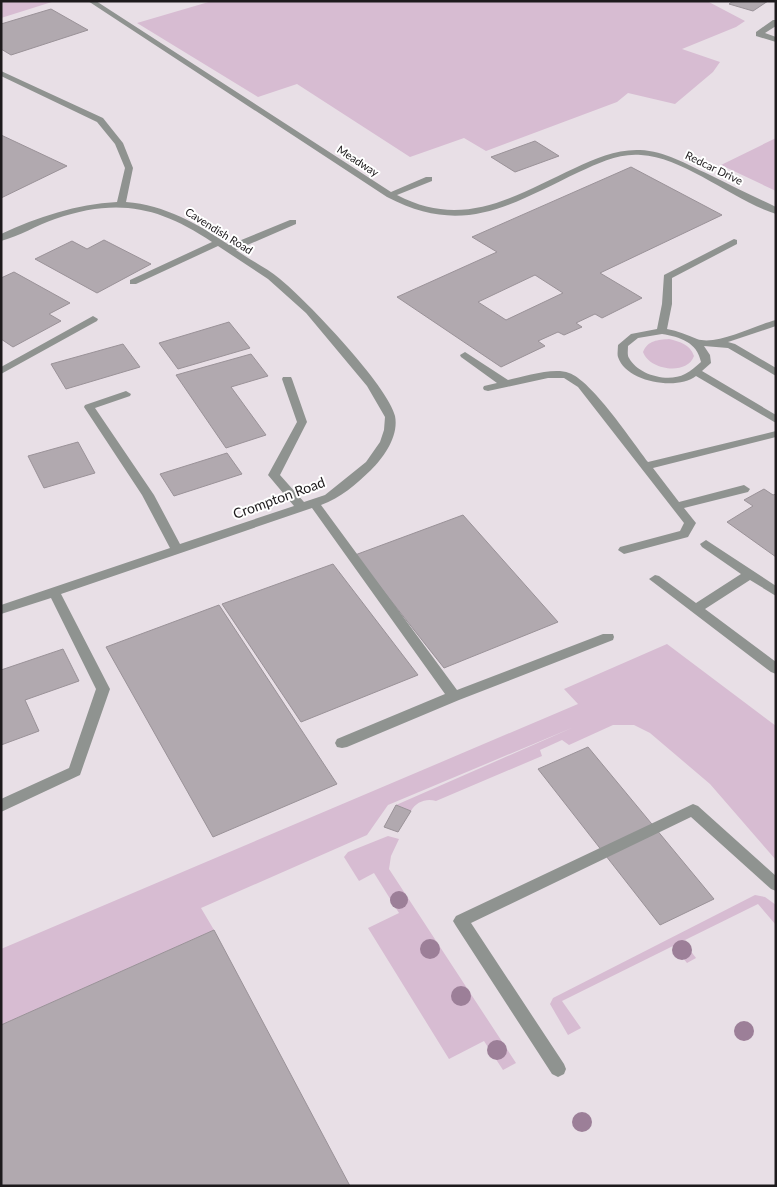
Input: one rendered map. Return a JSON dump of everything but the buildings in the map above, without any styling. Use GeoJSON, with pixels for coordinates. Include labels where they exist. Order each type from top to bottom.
{"type":"FeatureCollection","features":[{"type":"Feature","properties":{"kind":"street","name":"Meadway"},"geometry":{"type":"LineString","coordinates":[[91,1],[390,195],[407,204],[434,212],[463,214],[502,205],[605,157],[640,152]]}},
{"type":"Feature","properties":{"kind":"street"},"geometry":{"type":"LineString","coordinates":[[776,22],[759,34],[776,40]]}},
{"type":"Feature","properties":{"kind":"street"},"geometry":{"type":"LineString","coordinates":[[1,73],[100,120],[119,142],[129,168],[121,205]]}},
{"type":"Feature","properties":{"kind":"street","name":"Redcar Drive"},"geometry":{"type":"LineString","coordinates":[[640,152],[666,157],[776,211]]}},
{"type":"Feature","properties":{"kind":"street"},"geometry":{"type":"LineString","coordinates":[[390,195],[429,178]]}},
{"type":"Feature","properties":{"kind":"street","name":"Cavendish Road"},"geometry":{"type":"LineString","coordinates":[[1,238],[46,218],[88,206],[121,205],[160,211],[187,223],[277,281]]}},
{"type":"Feature","properties":{"kind":"street"},"geometry":{"type":"LineString","coordinates":[[229,249],[293,222]]}},
{"type":"Feature","properties":{"kind":"street"},"geometry":{"type":"LineString","coordinates":[[133,282],[218,242]]}},
{"type":"Feature","properties":{"kind":"street"},"geometry":{"type":"LineString","coordinates":[[662,332],[667,304],[667,277],[734,242]]}},
{"type":"Feature","properties":{"kind":"street","name":"Crompton Road"},"geometry":{"type":"LineString","coordinates":[[1,610],[328,498],[355,479],[375,458],[388,434],[390,416],[373,387],[327,330],[277,281]]}},
{"type":"Feature","properties":{"kind":"street"},"geometry":{"type":"LineString","coordinates":[[1,371],[93,319]]}},
{"type":"Feature","properties":{"kind":"street"},"geometry":{"type":"LineString","coordinates":[[716,343],[776,323]]}},
{"type":"Feature","properties":{"kind":"street"},"geometry":{"type":"LineString","coordinates":[[648,332],[662,332],[677,334],[700,346],[706,355],[706,363],[698,373],[687,378],[658,380],[643,376],[632,370],[624,362],[621,354],[623,346],[630,338],[648,332]]}},
{"type":"Feature","properties":{"kind":"street"},"geometry":{"type":"LineString","coordinates":[[694,342],[731,346],[776,373]]}},
{"type":"Feature","properties":{"kind":"street"},"geometry":{"type":"LineString","coordinates":[[465,355],[506,384]]}},
{"type":"Feature","properties":{"kind":"street"},"geometry":{"type":"LineString","coordinates":[[698,373],[776,420]]}},
{"type":"Feature","properties":{"kind":"street"},"geometry":{"type":"LineString","coordinates":[[488,388],[548,376],[566,375],[582,385],[690,523],[684,534],[624,550]]}},
{"type":"Feature","properties":{"kind":"street"},"geometry":{"type":"LineString","coordinates":[[287,379],[302,422],[274,475],[308,505],[454,696]]}},
{"type":"Feature","properties":{"kind":"street"},"geometry":{"type":"LineString","coordinates":[[126,394],[89,407],[148,495],[176,550]]}},
{"type":"Feature","properties":{"kind":"street"},"geometry":{"type":"LineString","coordinates":[[645,466],[776,434]]}},
{"type":"Feature","properties":{"kind":"street"},"geometry":{"type":"LineString","coordinates":[[677,506],[744,489]]}},
{"type":"Feature","properties":{"kind":"street"},"geometry":{"type":"LineString","coordinates":[[706,544],[776,592]]}},
{"type":"Feature","properties":{"kind":"street"},"geometry":{"type":"LineString","coordinates":[[696,609],[750,574]]}},
{"type":"Feature","properties":{"kind":"street"},"geometry":{"type":"LineString","coordinates":[[655,579],[776,669]]}},
{"type":"Feature","properties":{"kind":"street"},"geometry":{"type":"LineString","coordinates":[[1,806],[74,771],[103,689],[54,592]]}},
{"type":"Feature","properties":{"kind":"street"},"geometry":{"type":"LineString","coordinates":[[342,743],[454,696],[608,637]]}},
{"type":"Feature","properties":{"kind":"street"},"geometry":{"type":"LineString","coordinates":[[558,1069],[461,921],[693,810],[776,885]]}},
{"type":"Feature","properties":{"kind":"shaded area"},"geometry":{"type":"Polygon","coordinates":[[[1,1],[55,1],[1,18],[1,1]]]}},
{"type":"Feature","properties":{"kind":"shaded area"},"geometry":{"type":"Polygon","coordinates":[[[212,1],[707,1],[745,21],[736,27],[682,49],[720,62],[713,72],[675,104],[628,93],[617,102],[486,151],[464,138],[410,157],[297,84],[258,97],[137,23],[212,1]]]}},
{"type":"Feature","properties":{"kind":"shaded area"},"geometry":{"type":"Polygon","coordinates":[[[776,138],[776,191],[721,165],[776,138]]]}},
{"type":"Feature","properties":{"kind":"shaded area"},"geometry":{"type":"Polygon","coordinates":[[[669,339],[681,343],[690,349],[694,356],[690,362],[684,366],[668,368],[653,363],[643,352],[654,341],[669,339]]]}},
{"type":"Feature","properties":{"kind":"shaded area"},"geometry":{"type":"Polygon","coordinates":[[[667,644],[776,726],[776,860],[710,784],[650,733],[634,725],[613,725],[569,745],[562,740],[540,750],[542,756],[436,801],[422,802],[411,811],[396,805],[574,727],[388,805],[367,835],[201,908],[214,930],[1,1025],[1,949],[578,704],[564,689],[667,644]]]}},
{"type":"Feature","properties":{"kind":"shaded area"},"geometry":{"type":"Polygon","coordinates":[[[388,836],[399,839],[391,856],[389,869],[516,1063],[503,1070],[484,1041],[449,1059],[368,928],[399,913],[374,873],[359,881],[344,857],[348,852],[388,836]]]}},
{"type":"Feature","properties":{"kind":"shaded area"},"geometry":{"type":"Polygon","coordinates":[[[755,895],[765,897],[776,905],[776,925],[758,904],[683,941],[696,958],[687,963],[673,946],[562,1001],[581,1028],[568,1035],[550,1004],[553,998],[755,895]]]}}]}
